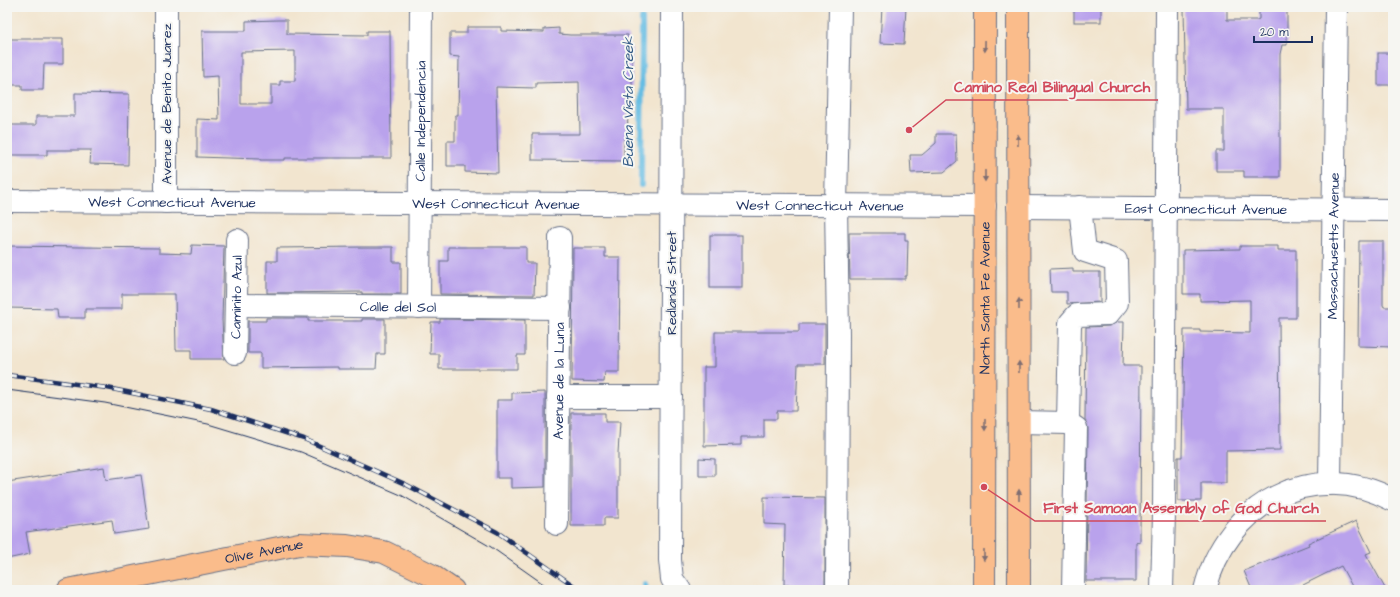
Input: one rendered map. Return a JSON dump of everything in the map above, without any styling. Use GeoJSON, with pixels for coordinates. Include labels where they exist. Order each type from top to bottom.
{"type":"FeatureCollection","features":[{"type":"Feature","properties":{"kind":"main road","name":"North Santa Fe Avenue"},"geometry":{"type":"LineString","coordinates":[[984,590],[985,7]]}},
{"type":"Feature","properties":{"kind":"main road"},"geometry":{"type":"LineString","coordinates":[[1018,7],[1019,590]]}},
{"type":"Feature","properties":{"kind":"main road","name":"Olive Avenue"},"geometry":{"type":"LineString","coordinates":[[68,590],[300,544],[347,546],[384,552],[431,575],[453,590]]}},
{"type":"Feature","properties":{"kind":"street","name":"Avenue de Benito Juarez"},"geometry":{"type":"LineString","coordinates":[[166,7],[166,202]]}},
{"type":"Feature","properties":{"kind":"street","name":"Calle Independencia"},"geometry":{"type":"LineString","coordinates":[[419,306],[421,7]]}},
{"type":"Feature","properties":{"kind":"street","name":"Redlands Street"},"geometry":{"type":"LineString","coordinates":[[672,7],[670,560],[672,579],[680,590]]}},
{"type":"Feature","properties":{"kind":"street"},"geometry":{"type":"LineString","coordinates":[[837,590],[838,334],[836,205],[840,7]]}},
{"type":"Feature","properties":{"kind":"street"},"geometry":{"type":"LineString","coordinates":[[1162,590],[1164,513],[1167,7]]}},
{"type":"Feature","properties":{"kind":"street","name":"Massachusetts Avenue"},"geometry":{"type":"LineString","coordinates":[[1330,484],[1336,7]]}},
{"type":"Feature","properties":{"kind":"street","name":"West Connecticut Avenue"},"geometry":{"type":"LineString","coordinates":[[7,201],[985,206]]}},
{"type":"Feature","properties":{"kind":"street","name":"East Connecticut Avenue"},"geometry":{"type":"LineString","coordinates":[[1018,207],[1393,210]]}},
{"type":"Feature","properties":{"kind":"street"},"geometry":{"type":"LineString","coordinates":[[1068,423],[1070,323],[1078,314],[1108,314],[1117,303],[1116,261],[1085,251],[1080,207]]}},
{"type":"Feature","properties":{"kind":"street","name":"Avenue de la Luna"},"geometry":{"type":"LineString","coordinates":[[557,524],[560,238]]}},
{"type":"Feature","properties":{"kind":"street","name":"Caminito Azul"},"geometry":{"type":"LineString","coordinates":[[235,353],[237,240]]}},
{"type":"Feature","properties":{"kind":"street","name":"Calle del Sol"},"geometry":{"type":"LineString","coordinates":[[236,305],[560,308]]}},
{"type":"Feature","properties":{"kind":"street"},"geometry":{"type":"LineString","coordinates":[[558,397],[671,397]]}},
{"type":"Feature","properties":{"kind":"street"},"geometry":{"type":"LineString","coordinates":[[1019,422],[1068,423],[1076,428],[1074,590]]}},
{"type":"Feature","properties":{"kind":"street"},"geometry":{"type":"LineString","coordinates":[[1205,590],[1211,568],[1220,548],[1233,530],[1249,515],[1267,502],[1287,492],[1308,486],[1330,484],[1356,486],[1381,494],[1393,500]]}},
{"type":"Feature","properties":{"kind":"building"},"geometry":{"type":"Polygon","coordinates":[[[882,7],[906,7],[904,44],[880,43],[882,7]]]}},
{"type":"Feature","properties":{"kind":"building"},"geometry":{"type":"Polygon","coordinates":[[[1074,7],[1101,7],[1101,22],[1074,22],[1074,7]]]}},
{"type":"Feature","properties":{"kind":"building"},"geometry":{"type":"Polygon","coordinates":[[[1227,8],[1227,20],[1257,20],[1259,19],[1259,8],[1287,9],[1287,45],[1282,45],[1280,54],[1280,177],[1244,177],[1244,171],[1216,171],[1216,151],[1224,151],[1224,109],[1186,109],[1184,9],[1227,8]]]}},
{"type":"Feature","properties":{"kind":"building"},"geometry":{"type":"Polygon","coordinates":[[[287,20],[287,34],[367,35],[367,31],[390,31],[391,158],[285,158],[285,160],[260,160],[197,157],[197,119],[219,120],[218,76],[203,77],[202,31],[246,31],[246,21],[287,20]],[[295,51],[241,52],[241,104],[271,104],[271,85],[280,85],[280,81],[295,81],[295,51]]]}},
{"type":"Feature","properties":{"kind":"building"},"geometry":{"type":"Polygon","coordinates":[[[467,27],[501,27],[501,31],[544,32],[544,29],[559,28],[559,34],[628,35],[629,48],[632,48],[632,86],[627,86],[628,139],[624,139],[624,161],[532,160],[532,134],[580,134],[579,82],[536,83],[536,88],[496,87],[498,173],[465,172],[465,166],[447,166],[447,141],[455,141],[455,115],[458,115],[459,57],[450,56],[450,33],[467,33],[467,27]]]}},
{"type":"Feature","properties":{"kind":"building"},"geometry":{"type":"Polygon","coordinates":[[[7,39],[63,39],[63,64],[44,64],[43,90],[22,90],[22,85],[7,85],[7,39]]]}},
{"type":"Feature","properties":{"kind":"building"},"geometry":{"type":"Polygon","coordinates":[[[1378,53],[1393,53],[1393,85],[1378,85],[1378,53]]]}},
{"type":"Feature","properties":{"kind":"building"},"geometry":{"type":"Polygon","coordinates":[[[75,93],[129,94],[128,165],[90,164],[91,150],[47,150],[47,155],[7,155],[7,125],[36,125],[36,116],[75,116],[75,93]]]}},
{"type":"Feature","properties":{"kind":"building"},"geometry":{"type":"Polygon","coordinates":[[[936,134],[956,134],[957,161],[944,172],[911,173],[910,155],[922,155],[936,143],[936,134]]]}},
{"type":"Feature","properties":{"kind":"building"},"geometry":{"type":"Polygon","coordinates":[[[849,233],[905,233],[905,240],[908,240],[907,276],[905,276],[905,279],[850,279],[849,233]]]}},
{"type":"Feature","properties":{"kind":"building"},"geometry":{"type":"Polygon","coordinates":[[[710,235],[742,235],[742,288],[710,288],[710,235]]]}},
{"type":"Feature","properties":{"kind":"building"},"geometry":{"type":"Polygon","coordinates":[[[1359,241],[1383,241],[1383,305],[1384,307],[1393,307],[1393,347],[1358,346],[1359,241]]]}},
{"type":"Feature","properties":{"kind":"building"},"geometry":{"type":"Polygon","coordinates":[[[192,245],[224,246],[222,320],[224,359],[191,359],[191,350],[176,350],[175,294],[122,294],[122,309],[85,309],[85,318],[58,318],[57,309],[7,308],[7,246],[159,248],[159,253],[191,254],[192,245]]]}},
{"type":"Feature","properties":{"kind":"building"},"geometry":{"type":"Polygon","coordinates":[[[1240,246],[1278,246],[1278,250],[1296,250],[1296,318],[1279,318],[1280,450],[1226,451],[1226,483],[1201,483],[1201,501],[1178,501],[1178,457],[1182,457],[1184,330],[1200,330],[1200,332],[1250,333],[1250,300],[1200,301],[1200,294],[1183,294],[1183,250],[1240,249],[1240,246]]]}},
{"type":"Feature","properties":{"kind":"building"},"geometry":{"type":"Polygon","coordinates":[[[393,247],[393,262],[401,262],[401,294],[362,294],[362,292],[267,293],[267,261],[277,261],[277,248],[393,247]]]}},
{"type":"Feature","properties":{"kind":"building"},"geometry":{"type":"Polygon","coordinates":[[[448,247],[526,247],[526,263],[535,263],[534,295],[440,294],[440,261],[448,261],[448,247]]]}},
{"type":"Feature","properties":{"kind":"building"},"geometry":{"type":"Polygon","coordinates":[[[573,248],[605,248],[605,257],[620,257],[619,372],[605,372],[604,382],[572,381],[573,248]]]}},
{"type":"Feature","properties":{"kind":"building"},"geometry":{"type":"Polygon","coordinates":[[[1073,268],[1073,272],[1100,272],[1100,302],[1067,304],[1067,292],[1051,292],[1050,269],[1073,268]]]}},
{"type":"Feature","properties":{"kind":"building"},"geometry":{"type":"Polygon","coordinates":[[[266,318],[308,318],[308,321],[362,321],[362,319],[385,319],[385,354],[377,354],[376,369],[338,369],[338,367],[261,368],[261,353],[248,353],[248,321],[266,321],[266,318]]]}},
{"type":"Feature","properties":{"kind":"building"},"geometry":{"type":"Polygon","coordinates":[[[440,319],[525,320],[525,355],[517,355],[517,369],[439,369],[439,354],[430,354],[431,322],[440,322],[440,319]]]}},
{"type":"Feature","properties":{"kind":"building"},"geometry":{"type":"Polygon","coordinates":[[[1118,322],[1124,322],[1123,366],[1141,366],[1140,543],[1136,542],[1136,581],[1086,581],[1088,428],[1085,420],[1086,327],[1109,326],[1118,322]]]}},
{"type":"Feature","properties":{"kind":"building"},"geometry":{"type":"Polygon","coordinates":[[[799,324],[825,324],[825,364],[798,364],[796,411],[777,411],[777,419],[764,419],[764,437],[741,437],[741,445],[704,446],[704,367],[715,367],[715,332],[799,332],[799,324]]]}},
{"type":"Feature","properties":{"kind":"building"},"geometry":{"type":"Polygon","coordinates":[[[545,392],[545,487],[511,488],[511,478],[497,478],[497,400],[512,400],[512,393],[545,392]]]}},
{"type":"Feature","properties":{"kind":"building"},"geometry":{"type":"Polygon","coordinates":[[[571,413],[605,413],[605,422],[620,422],[618,453],[618,518],[604,518],[604,526],[571,526],[571,413]]]}},
{"type":"Feature","properties":{"kind":"building"},"geometry":{"type":"Polygon","coordinates":[[[699,458],[715,459],[715,476],[699,476],[699,458]]]}},
{"type":"Feature","properties":{"kind":"building"},"geometry":{"type":"Polygon","coordinates":[[[104,467],[106,480],[141,475],[149,529],[114,534],[112,520],[26,532],[30,554],[7,559],[7,482],[104,467]]]}},
{"type":"Feature","properties":{"kind":"building"},"geometry":{"type":"Polygon","coordinates":[[[764,497],[825,498],[825,586],[784,585],[785,525],[764,524],[764,497]]]}},
{"type":"Feature","properties":{"kind":"building"},"geometry":{"type":"Polygon","coordinates":[[[1356,521],[1371,552],[1366,554],[1386,590],[1354,590],[1341,566],[1293,590],[1252,590],[1244,571],[1309,545],[1308,543],[1356,521]]]}},
{"type":"Feature","properties":{"kind":"waterway","name":"Buena Vista Creek"},"geometry":{"type":"LineString","coordinates":[[641,185],[642,19]]}},
{"type":"Feature","properties":{"kind":"waterway","name":"Buena Vista Creek"},"geometry":{"type":"LineString","coordinates":[[645,584],[646,590]]}},
{"type":"Feature","properties":{"kind":"tram line"},"geometry":{"type":"LineString","coordinates":[[7,390],[105,403],[208,424],[301,452],[401,495],[491,547],[552,590]]}},
{"type":"Feature","properties":{"kind":"railway"},"geometry":{"type":"LineString","coordinates":[[7,375],[107,388],[211,409],[304,439],[405,484],[497,532],[580,590]]}},
{"type":"Feature","properties":{"kind":"place","name":"Camino Real Bilingual Church"},"geometry":{"type":"Point","coordinates":[909,130]}},
{"type":"Feature","properties":{"kind":"place","name":"First Samoan Assembly of God Church"},"geometry":{"type":"Point","coordinates":[984,487]}}]}
